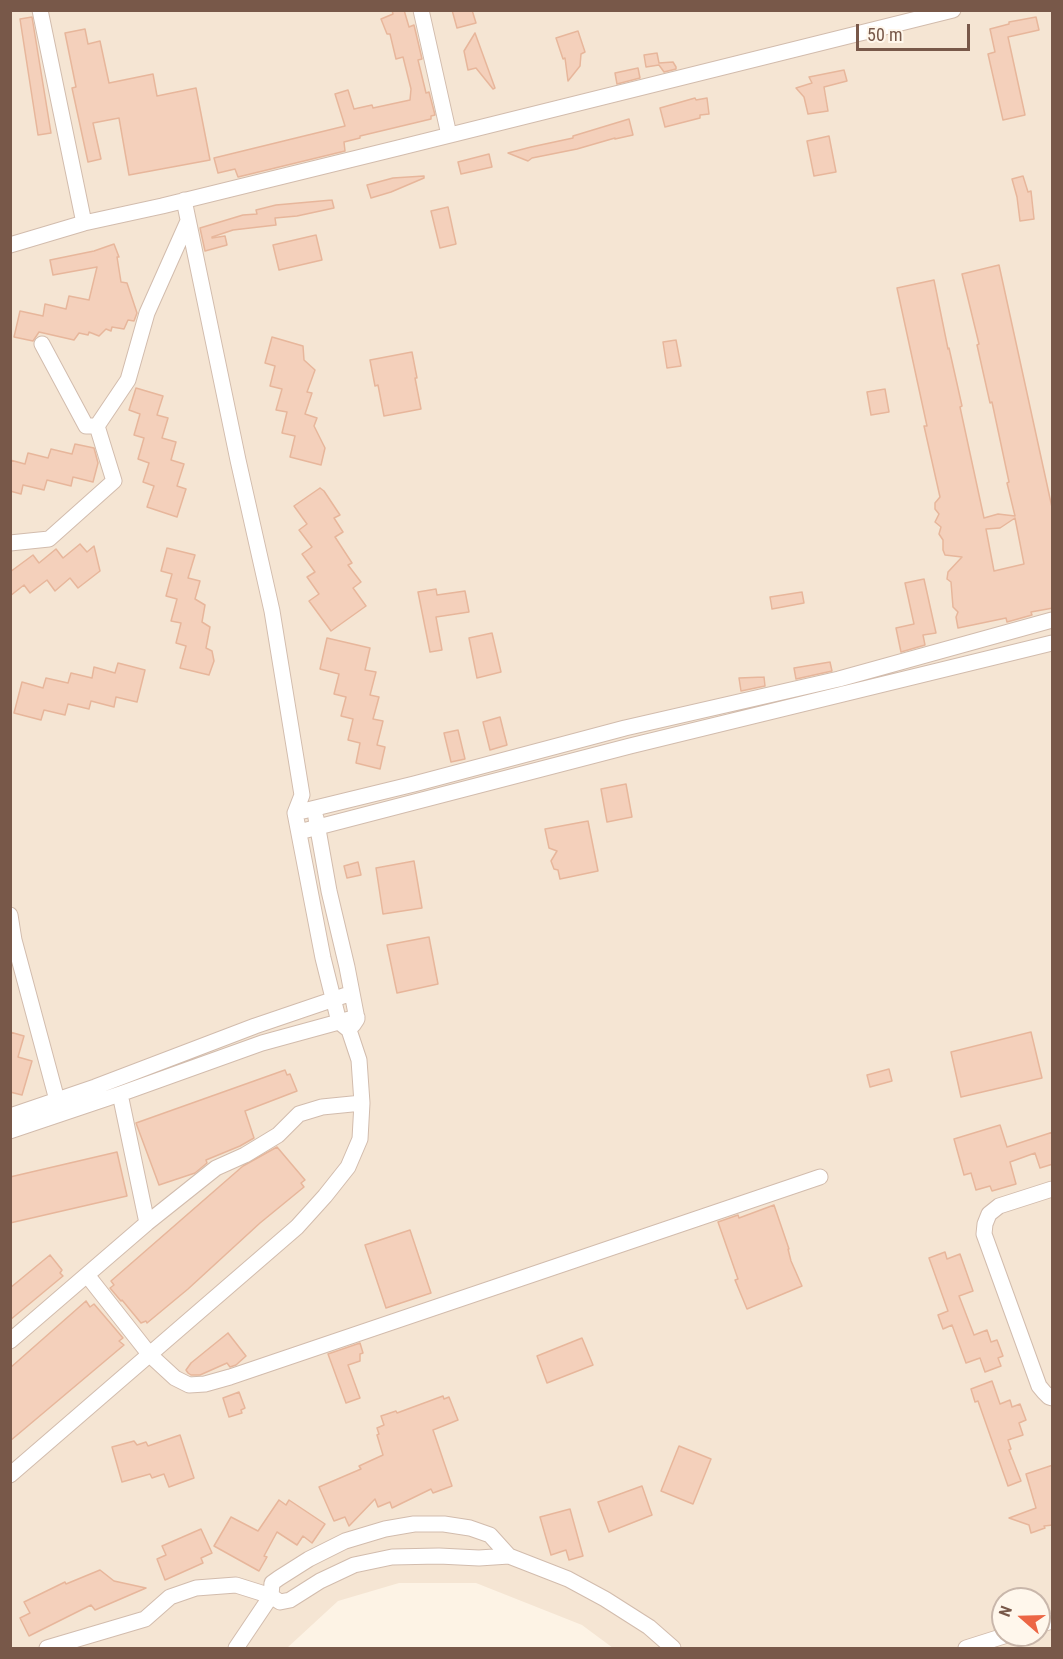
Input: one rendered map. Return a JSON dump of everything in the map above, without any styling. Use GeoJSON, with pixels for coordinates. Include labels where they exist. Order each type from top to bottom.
{"type":"FeatureCollection","features":[{"type":"Feature","properties":{"kind":"street"},"geometry":{"type":"LineString","coordinates":[[40,10],[84,223]]}},
{"type":"Feature","properties":{"kind":"street"},"geometry":{"type":"LineString","coordinates":[[421,10],[449,135]]}},
{"type":"Feature","properties":{"kind":"street"},"geometry":{"type":"LineString","coordinates":[[12,240],[184,200],[953,10]]}},
{"type":"Feature","properties":{"kind":"street"},"geometry":{"type":"LineString","coordinates":[[10,1475],[297,1227],[348,1167],[360,1139],[362,1103],[359,1060],[348,1023],[332,999],[306,875],[295,813],[302,795],[272,611],[184,200]]}},
{"type":"Feature","properties":{"kind":"street"},"geometry":{"type":"LineString","coordinates":[[97,426],[128,380],[147,313],[188,221]]}},
{"type":"Feature","properties":{"kind":"street"},"geometry":{"type":"LineString","coordinates":[[42,344],[86,426],[97,426]]}},
{"type":"Feature","properties":{"kind":"street"},"geometry":{"type":"LineString","coordinates":[[10,543],[49,539],[114,481],[97,426]]}},
{"type":"Feature","properties":{"kind":"street"},"geometry":{"type":"LineString","coordinates":[[295,813],[625,728],[839,679],[1053,620]]}},
{"type":"Feature","properties":{"kind":"street"},"geometry":{"type":"LineString","coordinates":[[299,832],[665,737],[1053,643]]}},
{"type":"Feature","properties":{"kind":"street"},"geometry":{"type":"LineString","coordinates":[[302,795],[311,800],[314,807],[329,891],[352,993],[348,1023]]}},
{"type":"Feature","properties":{"kind":"street"},"geometry":{"type":"LineString","coordinates":[[10,915],[14,940],[57,1100]]}},
{"type":"Feature","properties":{"kind":"street"},"geometry":{"type":"LineString","coordinates":[[10,1116],[352,993]]}},
{"type":"Feature","properties":{"kind":"street"},"geometry":{"type":"LineString","coordinates":[[10,1131],[262,1043],[348,1023]]}},
{"type":"Feature","properties":{"kind":"street"},"geometry":{"type":"LineString","coordinates":[[120,1094],[147,1223]]}},
{"type":"Feature","properties":{"kind":"street"},"geometry":{"type":"LineString","coordinates":[[10,1341],[147,1223],[216,1168],[245,1155],[278,1135],[299,1114],[322,1107],[362,1103]]}},
{"type":"Feature","properties":{"kind":"street"},"geometry":{"type":"LineString","coordinates":[[87,1275],[150,1355],[175,1378],[189,1385],[205,1384],[820,1177]]}},
{"type":"Feature","properties":{"kind":"street"},"geometry":{"type":"LineString","coordinates":[[1053,1189],[999,1206],[988,1215],[984,1234],[1039,1386],[1049,1397],[1053,1398]]}},
{"type":"Feature","properties":{"kind":"street"},"geometry":{"type":"LineString","coordinates":[[236,1648],[271,1596],[273,1583],[309,1559],[345,1541],[385,1529],[414,1524],[444,1524],[470,1528],[490,1535],[509,1556]]}},
{"type":"Feature","properties":{"kind":"street"},"geometry":{"type":"LineString","coordinates":[[47,1648],[145,1619],[170,1597],[196,1588],[236,1585],[271,1596],[280,1602],[290,1600],[320,1581],[354,1565],[392,1557],[509,1556],[568,1579],[596,1594],[648,1627],[673,1648]]}},
{"type":"Feature","properties":{"kind":"street"},"geometry":{"type":"LineString","coordinates":[[966,1648],[991,1640]]}},
{"type":"Feature","properties":{"kind":"shaded area"},"geometry":{"type":"Polygon","coordinates":[[[11,11],[1052,11],[1052,1648],[613,1648],[582,1625],[476,1583],[399,1583],[338,1601],[287,1648],[11,1648],[11,11]]]}},
{"type":"Feature","properties":{"kind":"building"},"geometry":{"type":"Polygon","coordinates":[[[392,10],[404,10],[409,27],[414,25],[422,59],[418,60],[426,93],[429,92],[435,115],[431,116],[431,119],[360,136],[360,138],[344,142],[345,151],[238,177],[235,169],[218,173],[214,158],[345,126],[335,94],[348,90],[354,109],[372,105],[373,108],[410,100],[411,89],[403,57],[396,59],[390,34],[387,34],[381,19],[393,14],[392,10]]]}},
{"type":"Feature","properties":{"kind":"building"},"geometry":{"type":"Polygon","coordinates":[[[452,10],[472,10],[476,23],[457,28],[452,10]]]}},
{"type":"Feature","properties":{"kind":"building"},"geometry":{"type":"Polygon","coordinates":[[[32,17],[51,133],[38,135],[20,19],[32,17]]]}},
{"type":"Feature","properties":{"kind":"building"},"geometry":{"type":"Polygon","coordinates":[[[1036,17],[1039,30],[1008,37],[1025,115],[1003,120],[988,54],[995,52],[990,29],[1009,24],[1009,22],[1036,17]]]}},
{"type":"Feature","properties":{"kind":"building"},"geometry":{"type":"Polygon","coordinates":[[[85,29],[88,44],[100,41],[109,83],[153,74],[157,96],[196,88],[210,160],[129,175],[119,118],[93,123],[101,159],[88,162],[72,88],[76,87],[65,33],[85,29]]]}},
{"type":"Feature","properties":{"kind":"building"},"geometry":{"type":"Polygon","coordinates":[[[578,31],[585,52],[581,54],[580,66],[568,81],[565,58],[563,59],[556,38],[578,31]]]}},
{"type":"Feature","properties":{"kind":"building"},"geometry":{"type":"Polygon","coordinates":[[[475,33],[495,88],[493,89],[476,68],[468,70],[464,51],[475,33]]]}},
{"type":"Feature","properties":{"kind":"building"},"geometry":{"type":"Polygon","coordinates":[[[657,53],[659,63],[673,62],[676,69],[664,72],[659,65],[646,67],[644,55],[657,53]]]}},
{"type":"Feature","properties":{"kind":"building"},"geometry":{"type":"Polygon","coordinates":[[[638,68],[640,78],[617,84],[615,73],[638,68]]]}},
{"type":"Feature","properties":{"kind":"building"},"geometry":{"type":"Polygon","coordinates":[[[844,70],[847,81],[824,87],[828,111],[808,114],[804,97],[796,88],[812,83],[809,77],[844,70]]]}},
{"type":"Feature","properties":{"kind":"building"},"geometry":{"type":"Polygon","coordinates":[[[695,98],[696,100],[707,98],[709,114],[665,127],[660,108],[695,98]]]}},
{"type":"Feature","properties":{"kind":"building"},"geometry":{"type":"Polygon","coordinates":[[[629,119],[633,135],[532,158],[528,161],[508,153],[573,138],[573,136],[629,119]]]}},
{"type":"Feature","properties":{"kind":"building"},"geometry":{"type":"Polygon","coordinates":[[[829,136],[836,172],[814,176],[807,141],[829,136]]]}},
{"type":"Feature","properties":{"kind":"building"},"geometry":{"type":"Polygon","coordinates":[[[489,154],[492,167],[461,174],[458,162],[489,154]]]}},
{"type":"Feature","properties":{"kind":"building"},"geometry":{"type":"Polygon","coordinates":[[[424,176],[391,192],[371,198],[367,185],[393,178],[424,176]]]}},
{"type":"Feature","properties":{"kind":"building"},"geometry":{"type":"Polygon","coordinates":[[[1023,176],[1028,192],[1031,191],[1034,219],[1020,221],[1012,179],[1023,176]]]}},
{"type":"Feature","properties":{"kind":"building"},"geometry":{"type":"Polygon","coordinates":[[[332,200],[334,208],[275,218],[276,225],[233,230],[212,237],[225,236],[227,245],[205,251],[200,228],[243,215],[257,214],[256,210],[276,205],[332,200]]]}},
{"type":"Feature","properties":{"kind":"building"},"geometry":{"type":"Polygon","coordinates":[[[448,207],[456,244],[440,248],[431,211],[448,207]]]}},
{"type":"Feature","properties":{"kind":"building"},"geometry":{"type":"Polygon","coordinates":[[[316,235],[322,260],[279,270],[273,245],[316,235]]]}},
{"type":"Feature","properties":{"kind":"building"},"geometry":{"type":"Polygon","coordinates":[[[114,244],[119,257],[117,257],[121,282],[127,283],[137,313],[134,321],[128,320],[124,329],[112,327],[111,331],[106,329],[99,336],[89,332],[88,335],[79,333],[74,340],[39,332],[33,341],[14,337],[20,311],[43,316],[45,304],[66,309],[69,296],[89,300],[97,267],[53,275],[50,260],[94,251],[114,244]]]}},
{"type":"Feature","properties":{"kind":"building"},"geometry":{"type":"Polygon","coordinates":[[[999,265],[1053,512],[1053,608],[1031,612],[1032,615],[1007,622],[1006,618],[958,628],[956,617],[958,612],[953,607],[951,582],[947,579],[948,572],[962,557],[945,555],[943,540],[939,534],[941,527],[935,522],[939,514],[935,509],[935,503],[940,497],[897,288],[934,280],[984,518],[998,514],[1015,516],[992,402],[990,403],[962,274],[999,265]],[[1015,518],[1000,528],[986,529],[994,571],[1024,564],[1015,518]]]}},
{"type":"Feature","properties":{"kind":"building"},"geometry":{"type":"Polygon","coordinates":[[[272,337],[303,346],[304,360],[315,370],[307,392],[312,393],[305,414],[317,418],[314,426],[325,448],[321,465],[290,457],[295,436],[282,433],[287,412],[276,410],[282,389],[270,386],[275,366],[265,363],[272,337]]]}},
{"type":"Feature","properties":{"kind":"building"},"geometry":{"type":"Polygon","coordinates":[[[676,340],[681,366],[667,368],[663,342],[676,340]]]}},
{"type":"Feature","properties":{"kind":"building"},"geometry":{"type":"Polygon","coordinates":[[[412,352],[421,409],[384,416],[370,360],[412,352]]]}},
{"type":"Feature","properties":{"kind":"building"},"geometry":{"type":"Polygon","coordinates":[[[136,388],[163,396],[157,415],[168,418],[162,438],[176,442],[171,460],[184,464],[177,486],[186,489],[177,517],[147,507],[154,486],[143,482],[149,463],[138,459],[144,438],[134,435],[140,414],[129,410],[136,388]]]}},
{"type":"Feature","properties":{"kind":"building"},"geometry":{"type":"Polygon","coordinates":[[[885,389],[889,412],[871,415],[867,392],[885,389]]]}},
{"type":"Feature","properties":{"kind":"building"},"geometry":{"type":"Polygon","coordinates":[[[75,444],[94,448],[98,463],[93,482],[73,477],[71,486],[47,480],[44,490],[23,485],[21,494],[10,491],[10,460],[25,464],[28,453],[48,458],[51,449],[72,454],[75,444]]]}},
{"type":"Feature","properties":{"kind":"building"},"geometry":{"type":"Polygon","coordinates":[[[320,488],[340,515],[334,518],[343,532],[335,537],[352,563],[348,565],[361,582],[353,588],[366,606],[331,631],[309,601],[319,594],[307,577],[315,572],[302,554],[312,547],[299,530],[307,524],[294,506],[320,488]]]}},
{"type":"Feature","properties":{"kind":"building"},"geometry":{"type":"Polygon","coordinates":[[[80,544],[87,552],[94,546],[100,571],[78,588],[70,578],[55,591],[47,580],[30,593],[24,585],[10,596],[10,572],[33,555],[39,563],[56,549],[63,558],[80,544]]]}},
{"type":"Feature","properties":{"kind":"building"},"geometry":{"type":"Polygon","coordinates":[[[167,548],[195,555],[188,578],[200,581],[195,599],[205,605],[202,622],[210,627],[206,648],[212,651],[214,661],[209,675],[180,668],[186,646],[176,643],[181,623],[171,621],[177,599],[166,596],[172,574],[161,571],[167,548]]]}},
{"type":"Feature","properties":{"kind":"building"},"geometry":{"type":"Polygon","coordinates":[[[924,579],[936,633],[923,635],[925,645],[901,652],[896,628],[914,624],[905,583],[924,579]]]}},
{"type":"Feature","properties":{"kind":"building"},"geometry":{"type":"Polygon","coordinates":[[[436,589],[437,595],[465,591],[469,612],[436,617],[442,650],[430,652],[418,592],[436,589]]]}},
{"type":"Feature","properties":{"kind":"building"},"geometry":{"type":"Polygon","coordinates":[[[802,592],[804,603],[772,609],[770,597],[802,592]]]}},
{"type":"Feature","properties":{"kind":"building"},"geometry":{"type":"Polygon","coordinates":[[[492,633],[501,672],[477,678],[469,638],[492,633]]]}},
{"type":"Feature","properties":{"kind":"building"},"geometry":{"type":"Polygon","coordinates":[[[327,638],[370,648],[365,670],[376,672],[370,695],[379,697],[373,719],[383,721],[377,745],[385,747],[380,769],[356,763],[360,743],[348,740],[353,719],[341,716],[346,697],[334,694],[339,674],[320,669],[327,638]]]}},
{"type":"Feature","properties":{"kind":"building"},"geometry":{"type":"Polygon","coordinates":[[[830,662],[832,671],[796,679],[794,668],[830,662]]]}},
{"type":"Feature","properties":{"kind":"building"},"geometry":{"type":"Polygon","coordinates":[[[118,663],[145,670],[137,702],[116,697],[114,707],[91,701],[89,709],[68,704],[65,715],[44,710],[41,720],[14,713],[22,682],[43,688],[46,678],[68,683],[71,673],[92,678],[94,667],[115,673],[118,663]]]}},
{"type":"Feature","properties":{"kind":"building"},"geometry":{"type":"Polygon","coordinates":[[[764,677],[765,686],[741,691],[739,678],[764,677]]]}},
{"type":"Feature","properties":{"kind":"building"},"geometry":{"type":"Polygon","coordinates":[[[500,717],[507,745],[490,750],[483,722],[500,717]]]}},
{"type":"Feature","properties":{"kind":"building"},"geometry":{"type":"Polygon","coordinates":[[[458,730],[465,759],[451,762],[444,733],[458,730]]]}},
{"type":"Feature","properties":{"kind":"building"},"geometry":{"type":"Polygon","coordinates":[[[626,784],[632,817],[607,822],[601,789],[626,784]]]}},
{"type":"Feature","properties":{"kind":"building"},"geometry":{"type":"Polygon","coordinates":[[[588,821],[598,871],[560,879],[558,870],[554,869],[551,861],[557,851],[549,848],[545,829],[588,821]]]}},
{"type":"Feature","properties":{"kind":"building"},"geometry":{"type":"Polygon","coordinates":[[[414,861],[422,908],[383,914],[376,868],[414,861]]]}},
{"type":"Feature","properties":{"kind":"building"},"geometry":{"type":"Polygon","coordinates":[[[358,862],[361,875],[347,878],[344,866],[358,862]]]}},
{"type":"Feature","properties":{"kind":"building"},"geometry":{"type":"Polygon","coordinates":[[[429,937],[438,984],[397,993],[387,945],[429,937]]]}},
{"type":"Feature","properties":{"kind":"building"},"geometry":{"type":"Polygon","coordinates":[[[10,1032],[24,1036],[18,1057],[32,1061],[22,1095],[10,1092],[10,1032]]]}},
{"type":"Feature","properties":{"kind":"building"},"geometry":{"type":"Polygon","coordinates":[[[1031,1032],[1042,1078],[961,1097],[951,1052],[1031,1032]]]}},
{"type":"Feature","properties":{"kind":"building"},"geometry":{"type":"Polygon","coordinates":[[[889,1069],[892,1081],[870,1087],[867,1075],[889,1069]]]}},
{"type":"Feature","properties":{"kind":"building"},"geometry":{"type":"Polygon","coordinates":[[[285,1070],[287,1075],[290,1074],[297,1091],[245,1111],[254,1138],[206,1160],[207,1163],[195,1173],[159,1185],[136,1123],[285,1070]]]}},
{"type":"Feature","properties":{"kind":"building"},"geometry":{"type":"Polygon","coordinates":[[[1000,1125],[1007,1147],[1053,1132],[1053,1164],[1040,1168],[1035,1153],[1010,1162],[1016,1184],[992,1191],[990,1186],[976,1190],[971,1173],[964,1175],[954,1139],[1000,1125]]]}},
{"type":"Feature","properties":{"kind":"building"},"geometry":{"type":"Polygon","coordinates":[[[277,1147],[305,1180],[301,1183],[304,1187],[260,1223],[188,1289],[147,1323],[146,1321],[141,1323],[110,1288],[114,1285],[111,1281],[243,1166],[277,1147]]]}},
{"type":"Feature","properties":{"kind":"building"},"geometry":{"type":"Polygon","coordinates":[[[117,1152],[127,1196],[10,1223],[10,1177],[117,1152]]]}},
{"type":"Feature","properties":{"kind":"building"},"geometry":{"type":"Polygon","coordinates":[[[774,1205],[791,1261],[802,1286],[747,1309],[735,1280],[738,1279],[718,1222],[738,1215],[739,1218],[774,1205]]]}},
{"type":"Feature","properties":{"kind":"building"},"geometry":{"type":"Polygon","coordinates":[[[410,1230],[431,1293],[386,1308],[365,1245],[410,1230]]]}},
{"type":"Feature","properties":{"kind":"building"},"geometry":{"type":"Polygon","coordinates":[[[945,1252],[947,1259],[960,1254],[973,1291],[959,1296],[974,1335],[987,1330],[991,1342],[997,1340],[1003,1356],[998,1358],[1001,1366],[985,1372],[980,1358],[966,1363],[952,1325],[943,1329],[938,1315],[948,1311],[929,1258],[945,1252]]]}},
{"type":"Feature","properties":{"kind":"building"},"geometry":{"type":"Polygon","coordinates":[[[50,1255],[62,1270],[60,1273],[63,1276],[10,1320],[10,1288],[50,1255]]]}},
{"type":"Feature","properties":{"kind":"building"},"geometry":{"type":"Polygon","coordinates":[[[86,1301],[90,1307],[94,1304],[123,1338],[119,1341],[124,1345],[10,1441],[10,1368],[86,1301]]]}},
{"type":"Feature","properties":{"kind":"building"},"geometry":{"type":"Polygon","coordinates":[[[228,1333],[246,1356],[230,1367],[227,1363],[200,1375],[188,1373],[186,1370],[191,1363],[228,1333]]]}},
{"type":"Feature","properties":{"kind":"building"},"geometry":{"type":"Polygon","coordinates":[[[582,1338],[593,1365],[547,1383],[537,1356],[582,1338]]]}},
{"type":"Feature","properties":{"kind":"building"},"geometry":{"type":"Polygon","coordinates":[[[360,1343],[363,1353],[360,1354],[360,1361],[348,1365],[360,1398],[346,1403],[328,1354],[360,1343]]]}},
{"type":"Feature","properties":{"kind":"building"},"geometry":{"type":"Polygon","coordinates":[[[992,1381],[1000,1404],[1010,1400],[1012,1407],[1020,1404],[1026,1420],[1019,1423],[1023,1435],[1008,1440],[1011,1449],[1009,1450],[1021,1481],[1008,1486],[978,1401],[975,1402],[971,1389],[992,1381]]]}},
{"type":"Feature","properties":{"kind":"building"},"geometry":{"type":"Polygon","coordinates":[[[239,1392],[245,1408],[241,1410],[242,1413],[229,1417],[223,1398],[239,1392]]]}},
{"type":"Feature","properties":{"kind":"building"},"geometry":{"type":"Polygon","coordinates":[[[443,1396],[444,1399],[449,1397],[458,1420],[433,1430],[452,1486],[433,1493],[431,1489],[392,1508],[390,1502],[378,1507],[375,1499],[349,1526],[345,1517],[334,1521],[319,1487],[361,1469],[359,1466],[383,1455],[377,1435],[379,1434],[377,1428],[384,1425],[381,1416],[396,1411],[397,1413],[443,1396]]]}},
{"type":"Feature","properties":{"kind":"building"},"geometry":{"type":"Polygon","coordinates":[[[180,1435],[194,1478],[169,1487],[164,1474],[152,1478],[150,1474],[122,1482],[112,1447],[134,1441],[137,1445],[146,1442],[148,1446],[180,1435]]]}},
{"type":"Feature","properties":{"kind":"building"},"geometry":{"type":"Polygon","coordinates":[[[679,1446],[711,1459],[693,1504],[661,1491],[679,1446]]]}},
{"type":"Feature","properties":{"kind":"building"},"geometry":{"type":"Polygon","coordinates":[[[1053,1465],[1053,1525],[1044,1526],[1045,1528],[1031,1533],[1029,1525],[1009,1518],[1036,1508],[1026,1474],[1053,1465]]]}},
{"type":"Feature","properties":{"kind":"building"},"geometry":{"type":"Polygon","coordinates":[[[642,1486],[652,1515],[609,1532],[598,1502],[642,1486]]]}},
{"type":"Feature","properties":{"kind":"building"},"geometry":{"type":"Polygon","coordinates":[[[279,1500],[286,1505],[289,1500],[325,1524],[312,1543],[303,1536],[297,1545],[277,1532],[259,1571],[214,1546],[231,1517],[258,1531],[279,1500]]]}},
{"type":"Feature","properties":{"kind":"building"},"geometry":{"type":"Polygon","coordinates":[[[570,1509],[583,1556],[569,1560],[566,1550],[551,1555],[540,1517],[570,1509]]]}},
{"type":"Feature","properties":{"kind":"building"},"geometry":{"type":"Polygon","coordinates":[[[201,1529],[212,1553],[201,1558],[203,1563],[165,1580],[157,1559],[166,1555],[162,1546],[201,1529]]]}},
{"type":"Feature","properties":{"kind":"building"},"geometry":{"type":"Polygon","coordinates":[[[100,1570],[114,1581],[146,1588],[95,1610],[91,1605],[29,1636],[20,1618],[30,1613],[24,1602],[65,1582],[66,1584],[100,1570]]]}}]}
